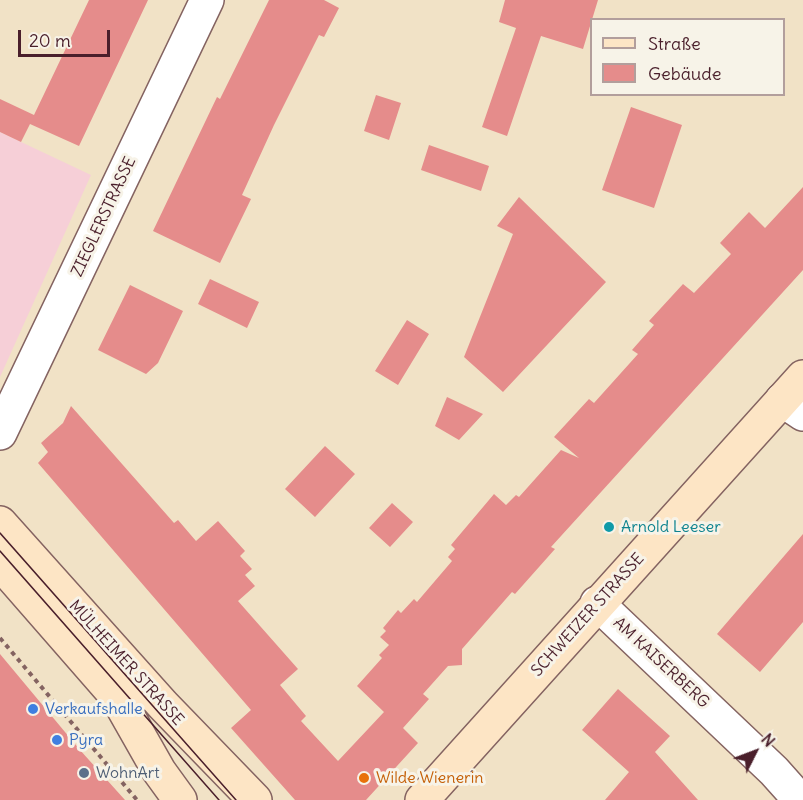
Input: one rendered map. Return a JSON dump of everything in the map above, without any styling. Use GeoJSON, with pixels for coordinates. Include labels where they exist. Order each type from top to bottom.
{"type":"FeatureCollection","features":[{"type":"Feature","properties":{"kind":"main road","name":"SCHWEIZER STRASSE"},"geometry":{"type":"LineString","coordinates":[[422,800],[597,603],[796,397]]}},
{"type":"Feature","properties":{"kind":"main road","name":"MÜLHEIMER STRASSE"},"geometry":{"type":"LineString","coordinates":[[0,523],[163,705],[255,800]]}},
{"type":"Feature","properties":{"kind":"main road","name":"MÜLHEIMER STRASSE"},"geometry":{"type":"LineString","coordinates":[[0,563],[117,697],[159,771],[180,800]]}},
{"type":"Feature","properties":{"kind":"street","name":"ZIEGLERSTRASSE"},"geometry":{"type":"LineString","coordinates":[[0,433],[207,0]]}},
{"type":"Feature","properties":{"kind":"street","name":"AM KAISERBERG"},"geometry":{"type":"LineString","coordinates":[[597,603],[774,771],[800,800]]}},
{"type":"Feature","properties":{"kind":"path"},"geometry":{"type":"LineString","coordinates":[[0,638],[138,800]]}},
{"type":"Feature","properties":{"kind":"shaded area"},"geometry":{"type":"Polygon","coordinates":[[[0,132],[91,175],[0,377],[0,132]]]}},
{"type":"Feature","properties":{"kind":"building"},"geometry":{"type":"Polygon","coordinates":[[[89,0],[148,0],[79,146],[30,124],[21,142],[0,132],[0,99],[34,115],[89,0]]]}},
{"type":"Feature","properties":{"kind":"building"},"geometry":{"type":"Polygon","coordinates":[[[269,0],[324,0],[339,8],[324,37],[319,35],[274,125],[242,195],[251,199],[220,263],[153,231],[217,97],[220,99],[269,0]]]}},
{"type":"Feature","properties":{"kind":"building"},"geometry":{"type":"Polygon","coordinates":[[[505,0],[598,0],[592,18],[590,18],[583,49],[541,36],[507,136],[482,127],[516,28],[499,22],[505,0]]]}},
{"type":"Feature","properties":{"kind":"building"},"geometry":{"type":"Polygon","coordinates":[[[376,95],[401,103],[389,140],[364,131],[376,95]]]}},
{"type":"Feature","properties":{"kind":"building"},"geometry":{"type":"Polygon","coordinates":[[[631,107],[682,125],[654,208],[602,190],[631,107]]]}},
{"type":"Feature","properties":{"kind":"building"},"geometry":{"type":"Polygon","coordinates":[[[429,145],[489,166],[481,191],[421,170],[429,145]]]}},
{"type":"Feature","properties":{"kind":"building"},"geometry":{"type":"Polygon","coordinates":[[[803,187],[803,270],[551,547],[555,549],[515,594],[512,592],[462,649],[462,665],[448,666],[423,694],[429,699],[403,728],[418,743],[366,800],[295,800],[231,728],[251,710],[38,463],[48,452],[41,443],[63,423],[71,406],[174,523],[178,520],[196,541],[218,521],[245,551],[240,556],[252,569],[245,575],[255,586],[238,601],[298,669],[280,685],[306,716],[301,721],[338,761],[384,712],[357,686],[382,658],[379,655],[389,645],[380,637],[386,631],[383,628],[398,610],[401,613],[414,599],[417,602],[452,561],[448,557],[455,549],[451,545],[494,494],[506,505],[516,495],[519,497],[561,450],[579,458],[554,437],[589,399],[594,403],[638,354],[632,350],[654,325],[649,321],[683,284],[694,293],[731,254],[720,243],[749,212],[765,228],[803,187]]]}},
{"type":"Feature","properties":{"kind":"building"},"geometry":{"type":"Polygon","coordinates":[[[519,197],[606,282],[503,392],[464,357],[513,234],[497,226],[519,197]]]}},
{"type":"Feature","properties":{"kind":"building"},"geometry":{"type":"Polygon","coordinates":[[[210,279],[259,302],[247,328],[198,304],[210,279]]]}},
{"type":"Feature","properties":{"kind":"building"},"geometry":{"type":"Polygon","coordinates":[[[130,285],[183,311],[158,363],[146,374],[98,350],[130,285]]]}},
{"type":"Feature","properties":{"kind":"building"},"geometry":{"type":"Polygon","coordinates":[[[407,320],[429,334],[398,385],[375,371],[407,320]]]}},
{"type":"Feature","properties":{"kind":"building"},"geometry":{"type":"Polygon","coordinates":[[[447,397],[483,414],[459,440],[435,426],[447,397]]]}},
{"type":"Feature","properties":{"kind":"building"},"geometry":{"type":"Polygon","coordinates":[[[325,446],[355,474],[315,517],[285,489],[325,446]]]}},
{"type":"Feature","properties":{"kind":"building"},"geometry":{"type":"Polygon","coordinates":[[[392,503],[413,522],[390,547],[369,528],[392,503]]]}},
{"type":"Feature","properties":{"kind":"building"},"geometry":{"type":"Polygon","coordinates":[[[803,534],[803,622],[760,672],[717,634],[803,534]]]}},
{"type":"Feature","properties":{"kind":"building"},"geometry":{"type":"Polygon","coordinates":[[[0,654],[80,750],[125,800],[0,800],[0,654]]]}},
{"type":"Feature","properties":{"kind":"building"},"geometry":{"type":"Polygon","coordinates":[[[618,689],[670,736],[655,752],[698,800],[605,800],[629,772],[582,730],[618,689]]]}},
{"type":"Feature","properties":{"kind":"tram line"},"geometry":{"type":"LineString","coordinates":[[0,533],[236,800]]}},
{"type":"Feature","properties":{"kind":"tram line"},"geometry":{"type":"LineString","coordinates":[[0,551],[219,800]]}},
{"type":"Feature","properties":{"kind":"place","name":"Arnold Leeser"},"geometry":{"type":"Point","coordinates":[609,527]}},
{"type":"Feature","properties":{"kind":"place","name":"Verkaufshalle"},"geometry":{"type":"Point","coordinates":[33,709]}},
{"type":"Feature","properties":{"kind":"place","name":"Pyra"},"geometry":{"type":"Point","coordinates":[57,740]}},
{"type":"Feature","properties":{"kind":"place","name":"WohnArt"},"geometry":{"type":"Point","coordinates":[84,773]}},
{"type":"Feature","properties":{"kind":"place","name":"Wilde Wienerin"},"geometry":{"type":"Point","coordinates":[364,778]}}]}
